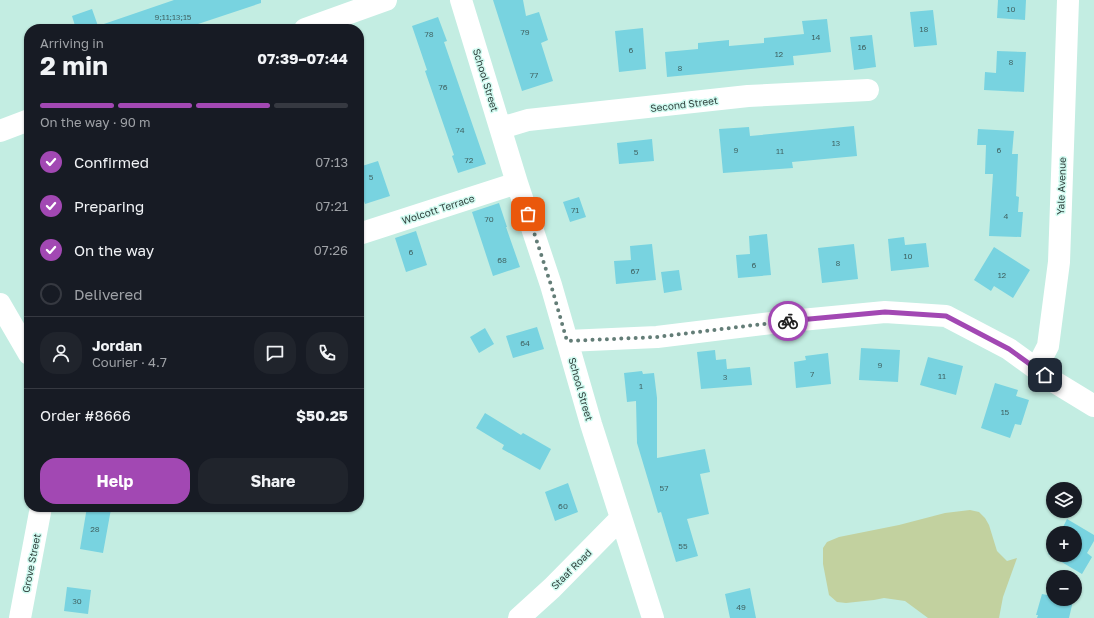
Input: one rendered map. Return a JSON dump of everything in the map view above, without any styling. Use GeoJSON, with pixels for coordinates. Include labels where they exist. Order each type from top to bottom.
{"type":"FeatureCollection","features":[{"type":"Feature","properties":{"kind":"street"},"geometry":{"type":"LineString","coordinates":[[319,24],[386,0]]}},
{"type":"Feature","properties":{"kind":"street","name":"School Street"},"geometry":{"type":"LineString","coordinates":[[461,0],[517,183],[551,285],[591,424],[653,618]]}},
{"type":"Feature","properties":{"kind":"street","name":"Yale Avenue"},"geometry":{"type":"LineString","coordinates":[[1036,369],[1048,346],[1059,262],[1068,0]]}},
{"type":"Feature","properties":{"kind":"street","name":"Second Street"},"geometry":{"type":"LineString","coordinates":[[501,128],[528,120],[748,96],[868,90]]}},
{"type":"Feature","properties":{"kind":"street"},"geometry":{"type":"LineString","coordinates":[[0,131],[24,122]]}},
{"type":"Feature","properties":{"kind":"street","name":"Wolcott Terrace"},"geometry":{"type":"LineString","coordinates":[[364,232],[517,183]]}},
{"type":"Feature","properties":{"kind":"street"},"geometry":{"type":"LineString","coordinates":[[0,304],[24,345]]}},
{"type":"Feature","properties":{"kind":"street"},"geometry":{"type":"LineString","coordinates":[[567,341],[657,337],[780,322],[885,312],[946,316],[1009,349],[1036,369],[1094,406]]}},
{"type":"Feature","properties":{"kind":"street","name":"Grove Street"},"geometry":{"type":"LineString","coordinates":[[20,618],[40,512]]}},
{"type":"Feature","properties":{"kind":"street","name":"Staaf Road"},"geometry":{"type":"LineString","coordinates":[[518,618],[552,588],[621,518]]}},
{"type":"Feature","properties":{"kind":"green space"},"geometry":{"type":"Polygon","coordinates":[[[970,510],[979,512],[985,518],[989,525],[997,551],[1007,561],[1017,558],[1003,597],[999,618],[928,618],[905,601],[884,598],[846,603],[837,602],[829,595],[823,564],[823,548],[827,542],[839,537],[899,525],[945,513],[970,510]]]}},
{"type":"Feature","properties":{"kind":"building"},"geometry":{"type":"Polygon","coordinates":[[[174,0],[261,0],[261,3],[198,24],[104,24],[174,0]]]}},
{"type":"Feature","properties":{"kind":"building"},"geometry":{"type":"Polygon","coordinates":[[[493,0],[523,0],[526,16],[539,12],[548,40],[541,43],[553,81],[522,91],[493,0]]]}},
{"type":"Feature","properties":{"kind":"building"},"geometry":{"type":"Polygon","coordinates":[[[998,0],[1026,0],[1025,20],[997,18],[998,0]]]}},
{"type":"Feature","properties":{"kind":"building"},"geometry":{"type":"Polygon","coordinates":[[[92,9],[97,24],[74,24],[72,16],[92,9]]]}},
{"type":"Feature","properties":{"kind":"building"},"geometry":{"type":"Polygon","coordinates":[[[933,10],[937,45],[914,47],[910,12],[933,10]]]}},
{"type":"Feature","properties":{"kind":"building"},"geometry":{"type":"Polygon","coordinates":[[[438,17],[447,41],[444,42],[486,164],[458,173],[452,156],[454,155],[425,71],[427,70],[412,26],[438,17]]]}},
{"type":"Feature","properties":{"kind":"building"},"geometry":{"type":"Polygon","coordinates":[[[827,19],[831,52],[793,56],[794,65],[667,77],[665,52],[698,49],[698,43],[729,40],[729,46],[764,43],[764,38],[804,34],[802,21],[827,19]]]}},
{"type":"Feature","properties":{"kind":"building"},"geometry":{"type":"Polygon","coordinates":[[[643,28],[646,69],[619,72],[615,31],[643,28]]]}},
{"type":"Feature","properties":{"kind":"building"},"geometry":{"type":"Polygon","coordinates":[[[872,35],[876,67],[854,70],[850,37],[872,35]]]}},
{"type":"Feature","properties":{"kind":"building"},"geometry":{"type":"Polygon","coordinates":[[[997,51],[1026,52],[1024,92],[984,90],[985,72],[996,73],[997,51]]]}},
{"type":"Feature","properties":{"kind":"building"},"geometry":{"type":"Polygon","coordinates":[[[854,126],[857,156],[792,162],[793,168],[723,173],[719,129],[749,127],[750,136],[854,126]]]}},
{"type":"Feature","properties":{"kind":"building"},"geometry":{"type":"Polygon","coordinates":[[[978,129],[1014,131],[1012,154],[1018,154],[1016,196],[1019,197],[1018,212],[1023,212],[1021,237],[989,236],[993,174],[985,174],[986,145],[977,145],[978,129]]]}},
{"type":"Feature","properties":{"kind":"building"},"geometry":{"type":"Polygon","coordinates":[[[652,139],[654,161],[619,164],[617,143],[652,139]]]}},
{"type":"Feature","properties":{"kind":"building"},"geometry":{"type":"Polygon","coordinates":[[[378,161],[390,196],[365,204],[364,165],[378,161]]]}},
{"type":"Feature","properties":{"kind":"building"},"geometry":{"type":"Polygon","coordinates":[[[579,197],[586,217],[570,222],[563,202],[579,197]]]}},
{"type":"Feature","properties":{"kind":"building"},"geometry":{"type":"Polygon","coordinates":[[[499,203],[520,267],[493,276],[472,212],[499,203]]]}},
{"type":"Feature","properties":{"kind":"building"},"geometry":{"type":"Polygon","coordinates":[[[416,231],[427,265],[406,272],[395,238],[416,231]]]}},
{"type":"Feature","properties":{"kind":"building"},"geometry":{"type":"Polygon","coordinates":[[[767,234],[771,275],[738,278],[736,255],[750,254],[749,236],[767,234]]]}},
{"type":"Feature","properties":{"kind":"building"},"geometry":{"type":"Polygon","coordinates":[[[904,237],[905,245],[926,243],[929,267],[891,271],[888,239],[904,237]]]}},
{"type":"Feature","properties":{"kind":"building"},"geometry":{"type":"Polygon","coordinates":[[[652,244],[656,280],[616,284],[614,261],[631,260],[630,246],[652,244]]]}},
{"type":"Feature","properties":{"kind":"building"},"geometry":{"type":"Polygon","coordinates":[[[854,244],[858,279],[822,283],[818,248],[854,244]]]}},
{"type":"Feature","properties":{"kind":"building"},"geometry":{"type":"Polygon","coordinates":[[[994,247],[1030,270],[1013,298],[994,286],[991,291],[974,280],[994,247]]]}},
{"type":"Feature","properties":{"kind":"building"},"geometry":{"type":"Polygon","coordinates":[[[679,270],[682,290],[664,293],[661,272],[679,270]]]}},
{"type":"Feature","properties":{"kind":"building"},"geometry":{"type":"Polygon","coordinates":[[[537,327],[544,349],[513,358],[506,336],[537,327]]]}},
{"type":"Feature","properties":{"kind":"building"},"geometry":{"type":"Polygon","coordinates":[[[485,328],[494,344],[479,353],[470,337],[485,328]]]}},
{"type":"Feature","properties":{"kind":"building"},"geometry":{"type":"Polygon","coordinates":[[[861,348],[900,350],[898,382],[859,380],[861,348]]]}},
{"type":"Feature","properties":{"kind":"building"},"geometry":{"type":"Polygon","coordinates":[[[715,350],[716,360],[726,359],[727,369],[750,367],[752,385],[701,389],[697,352],[715,350]]]}},
{"type":"Feature","properties":{"kind":"building"},"geometry":{"type":"Polygon","coordinates":[[[828,353],[831,384],[796,388],[794,362],[806,360],[805,356],[828,353]]]}},
{"type":"Feature","properties":{"kind":"building"},"geometry":{"type":"Polygon","coordinates":[[[928,357],[963,366],[956,395],[920,385],[928,357]]]}},
{"type":"Feature","properties":{"kind":"building"},"geometry":{"type":"Polygon","coordinates":[[[642,371],[643,374],[654,373],[657,398],[657,458],[705,449],[710,472],[700,474],[709,514],[687,519],[698,556],[676,562],[661,512],[658,513],[637,443],[636,401],[627,402],[624,373],[642,371]]]}},
{"type":"Feature","properties":{"kind":"building"},"geometry":{"type":"Polygon","coordinates":[[[995,383],[1018,390],[1016,396],[1029,400],[1021,425],[1015,424],[1010,438],[981,428],[995,383]]]}},
{"type":"Feature","properties":{"kind":"building"},"geometry":{"type":"Polygon","coordinates":[[[485,413],[521,435],[523,433],[551,449],[540,470],[502,449],[504,445],[476,428],[485,413]]]}},
{"type":"Feature","properties":{"kind":"building"},"geometry":{"type":"Polygon","coordinates":[[[568,483],[578,512],[555,521],[545,492],[568,483]]]}},
{"type":"Feature","properties":{"kind":"building"},"geometry":{"type":"Polygon","coordinates":[[[86,512],[110,512],[103,553],[80,549],[86,512]]]}},
{"type":"Feature","properties":{"kind":"building"},"geometry":{"type":"Polygon","coordinates":[[[1067,519],[1079,526],[1064,526],[1067,519]]]}},
{"type":"Feature","properties":{"kind":"building"},"geometry":{"type":"Polygon","coordinates":[[[1082,528],[1094,535],[1094,541],[1087,553],[1092,557],[1082,574],[1082,570],[1075,570],[1062,562],[1082,562],[1082,528]]]}},
{"type":"Feature","properties":{"kind":"building"},"geometry":{"type":"Polygon","coordinates":[[[67,587],[91,590],[88,614],[64,611],[67,587]]]}},
{"type":"Feature","properties":{"kind":"building"},"geometry":{"type":"Polygon","coordinates":[[[750,588],[756,618],[730,618],[725,594],[750,588]]]}},
{"type":"Feature","properties":{"kind":"building"},"geometry":{"type":"Polygon","coordinates":[[[1042,594],[1046,595],[1046,606],[1072,606],[1069,618],[1037,618],[1038,615],[1036,615],[1042,594]]]}},
{"type":"Feature","properties":{"kind":"way so far"},"geometry":{"type":"LineString","coordinates":[[528,214],[567,341],[657,337],[788,321]]}},
{"type":"Feature","properties":{"kind":"route"},"geometry":{"type":"LineString","coordinates":[[788,321],[885,312],[946,316],[1009,349],[1045,375]]}}]}
